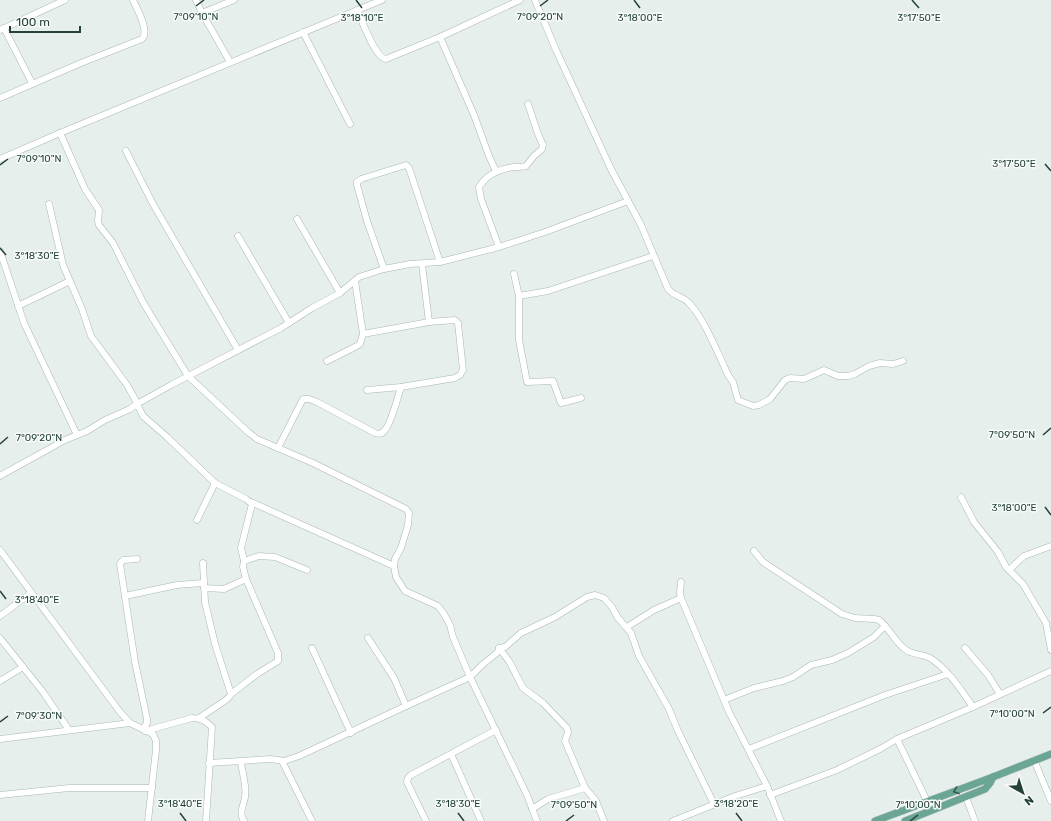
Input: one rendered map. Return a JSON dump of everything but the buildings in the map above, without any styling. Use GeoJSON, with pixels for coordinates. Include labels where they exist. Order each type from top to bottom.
{"type":"FeatureCollection","features":[{"type":"Feature","properties":{"kind":"main road"},"geometry":{"type":"LineString","coordinates":[[876,821],[1051,754]]}},
{"type":"Feature","properties":{"kind":"main road"},"geometry":{"type":"LineString","coordinates":[[905,821],[916,819],[985,789],[993,777]]}},
{"type":"Feature","properties":{"kind":"street"},"geometry":{"type":"LineString","coordinates":[[32,83],[2,28],[65,0]]}},
{"type":"Feature","properties":{"kind":"street"},"geometry":{"type":"LineString","coordinates":[[0,98],[32,83],[142,39],[146,33],[133,0]]}},
{"type":"Feature","properties":{"kind":"street"},"geometry":{"type":"LineString","coordinates":[[196,0],[230,62]]}},
{"type":"Feature","properties":{"kind":"street"},"geometry":{"type":"LineString","coordinates":[[202,13],[234,0]]}},
{"type":"Feature","properties":{"kind":"street"},"geometry":{"type":"LineString","coordinates":[[0,159],[60,132],[151,96],[382,0]]}},
{"type":"Feature","properties":{"kind":"street"},"geometry":{"type":"LineString","coordinates":[[357,10],[375,51],[386,59],[440,37],[520,0]]}},
{"type":"Feature","properties":{"kind":"street"},"geometry":{"type":"LineString","coordinates":[[535,0],[556,50],[628,201],[641,225],[668,289],[673,295],[687,301],[696,311],[733,382],[738,400],[753,406],[759,405],[764,403],[773,395],[785,380],[790,378],[804,379],[824,370],[838,376],[848,376],[855,374],[869,366],[880,363],[892,364],[903,361]]}},
{"type":"Feature","properties":{"kind":"street"},"geometry":{"type":"LineString","coordinates":[[303,32],[350,124]]}},
{"type":"Feature","properties":{"kind":"street"},"geometry":{"type":"LineString","coordinates":[[440,37],[474,115],[496,171]]}},
{"type":"Feature","properties":{"kind":"street"},"geometry":{"type":"LineString","coordinates":[[499,246],[481,199],[479,187],[484,178],[496,171],[526,166],[542,149],[543,146],[528,104]]}},
{"type":"Feature","properties":{"kind":"street"},"geometry":{"type":"LineString","coordinates":[[60,132],[85,189],[99,210],[99,225],[112,243],[144,304],[188,376],[257,439],[314,463],[406,509],[409,513],[408,525],[403,543],[395,559],[394,566],[396,577],[405,591],[434,603],[444,614],[450,625],[453,638],[470,678],[527,795],[537,821]]}},
{"type":"Feature","properties":{"kind":"street"},"geometry":{"type":"LineString","coordinates":[[126,151],[154,204],[238,350]]}},
{"type":"Feature","properties":{"kind":"street"},"geometry":{"type":"LineString","coordinates":[[384,269],[367,221],[357,185],[361,179],[406,165],[409,168],[440,262]]}},
{"type":"Feature","properties":{"kind":"street"},"geometry":{"type":"LineString","coordinates":[[0,476],[51,447],[130,409],[136,404],[188,376],[289,324],[312,308],[340,293],[366,274],[410,264],[440,262],[499,246],[545,232],[628,201]]}},
{"type":"Feature","properties":{"kind":"street"},"geometry":{"type":"LineString","coordinates":[[50,204],[60,253],[66,273],[91,336],[127,385],[143,416],[215,483],[251,502],[394,566]]}},
{"type":"Feature","properties":{"kind":"street"},"geometry":{"type":"LineString","coordinates":[[297,219],[340,293]]}},
{"type":"Feature","properties":{"kind":"street"},"geometry":{"type":"LineString","coordinates":[[238,236],[289,324]]}},
{"type":"Feature","properties":{"kind":"street"},"geometry":{"type":"LineString","coordinates":[[0,251],[24,323],[77,435]]}},
{"type":"Feature","properties":{"kind":"street"},"geometry":{"type":"LineString","coordinates":[[519,296],[548,291],[653,256]]}},
{"type":"Feature","properties":{"kind":"street"},"geometry":{"type":"LineString","coordinates":[[422,264],[429,322]]}},
{"type":"Feature","properties":{"kind":"street"},"geometry":{"type":"LineString","coordinates":[[514,274],[519,296],[519,340],[527,382],[553,381],[561,403],[581,398]]}},
{"type":"Feature","properties":{"kind":"street"},"geometry":{"type":"LineString","coordinates":[[18,306],[70,281]]}},
{"type":"Feature","properties":{"kind":"street"},"geometry":{"type":"LineString","coordinates":[[327,361],[355,347],[362,340],[363,334],[355,281]]}},
{"type":"Feature","properties":{"kind":"street"},"geometry":{"type":"LineString","coordinates":[[363,334],[429,322],[455,320],[458,324],[463,370],[456,378],[401,387],[367,390]]}},
{"type":"Feature","properties":{"kind":"street"},"geometry":{"type":"LineString","coordinates":[[278,448],[304,399],[317,402],[375,433],[380,434],[389,423],[401,387]]}},
{"type":"Feature","properties":{"kind":"street"},"geometry":{"type":"LineString","coordinates":[[197,520],[215,483]]}},
{"type":"Feature","properties":{"kind":"street"},"geometry":{"type":"LineString","coordinates":[[961,497],[974,522],[998,552],[1006,567],[1023,584],[1048,621],[1051,650]]}},
{"type":"Feature","properties":{"kind":"street"},"geometry":{"type":"LineString","coordinates":[[199,718],[226,700],[231,694],[257,674],[274,664],[279,657],[246,579],[243,567],[244,561],[241,548],[251,502]]}},
{"type":"Feature","properties":{"kind":"street"},"geometry":{"type":"LineString","coordinates":[[1009,570],[1024,556],[1051,546]]}},
{"type":"Feature","properties":{"kind":"street"},"geometry":{"type":"LineString","coordinates":[[754,552],[762,562],[842,614],[854,618],[879,620],[906,650],[914,654],[928,657],[948,674],[957,684],[972,707]]}},
{"type":"Feature","properties":{"kind":"street"},"geometry":{"type":"LineString","coordinates":[[1,553],[120,712],[130,723],[153,734],[156,741],[148,821]]}},
{"type":"Feature","properties":{"kind":"street"},"geometry":{"type":"LineString","coordinates":[[244,561],[259,556],[275,557],[307,570]]}},
{"type":"Feature","properties":{"kind":"street"},"geometry":{"type":"LineString","coordinates":[[137,559],[124,560],[120,564],[147,719],[144,730]]}},
{"type":"Feature","properties":{"kind":"street"},"geometry":{"type":"LineString","coordinates":[[203,563],[205,602],[215,644],[231,694]]}},
{"type":"Feature","properties":{"kind":"street"},"geometry":{"type":"LineString","coordinates":[[125,596],[177,585],[203,585],[224,589],[246,579]]}},
{"type":"Feature","properties":{"kind":"street"},"geometry":{"type":"LineString","coordinates":[[681,582],[681,598],[724,700],[767,786],[781,821]]}},
{"type":"Feature","properties":{"kind":"street"},"geometry":{"type":"LineString","coordinates":[[0,616],[31,593]]}},
{"type":"Feature","properties":{"kind":"street"},"geometry":{"type":"LineString","coordinates":[[499,648],[505,647],[521,633],[555,617],[591,596],[599,596],[609,603],[618,618],[627,627],[638,656],[669,709],[678,731],[714,804]]}},
{"type":"Feature","properties":{"kind":"street"},"geometry":{"type":"LineString","coordinates":[[627,627],[654,610],[681,598]]}},
{"type":"Feature","properties":{"kind":"street"},"geometry":{"type":"LineString","coordinates":[[724,700],[754,688],[783,681],[793,677],[811,665],[832,660],[848,653],[874,637],[886,626]]}},
{"type":"Feature","properties":{"kind":"street"},"geometry":{"type":"LineString","coordinates":[[0,638],[43,692],[69,730]]}},
{"type":"Feature","properties":{"kind":"street"},"geometry":{"type":"LineString","coordinates":[[368,638],[394,678],[406,706]]}},
{"type":"Feature","properties":{"kind":"street"},"geometry":{"type":"LineString","coordinates":[[312,648],[351,732]]}},
{"type":"Feature","properties":{"kind":"street"},"geometry":{"type":"LineString","coordinates":[[209,763],[271,759],[282,761],[299,756],[470,678],[482,664],[498,652],[499,648]]}},
{"type":"Feature","properties":{"kind":"street"},"geometry":{"type":"LineString","coordinates":[[499,648],[509,661],[523,688],[543,703],[567,728],[568,732],[565,741],[585,788],[596,802],[604,821]]}},
{"type":"Feature","properties":{"kind":"street"},"geometry":{"type":"LineString","coordinates":[[965,648],[988,675],[1000,694]]}},
{"type":"Feature","properties":{"kind":"street"},"geometry":{"type":"LineString","coordinates":[[0,681],[23,667]]}},
{"type":"Feature","properties":{"kind":"street"},"geometry":{"type":"LineString","coordinates":[[770,795],[837,770],[897,739],[1051,671]]}},
{"type":"Feature","properties":{"kind":"street"},"geometry":{"type":"LineString","coordinates":[[749,749],[885,695],[948,674]]}},
{"type":"Feature","properties":{"kind":"street"},"geometry":{"type":"LineString","coordinates":[[144,730],[192,718],[199,718],[208,722],[212,727],[206,821]]}},
{"type":"Feature","properties":{"kind":"street"},"geometry":{"type":"LineString","coordinates":[[0,739],[130,723]]}},
{"type":"Feature","properties":{"kind":"street"},"geometry":{"type":"LineString","coordinates":[[426,821],[407,782],[408,778],[496,730]]}},
{"type":"Feature","properties":{"kind":"street"},"geometry":{"type":"LineString","coordinates":[[897,739],[927,801]]}},
{"type":"Feature","properties":{"kind":"street"},"geometry":{"type":"LineString","coordinates":[[451,754],[481,821]]}},
{"type":"Feature","properties":{"kind":"street"},"geometry":{"type":"LineString","coordinates":[[1034,760],[1051,802]]}},
{"type":"Feature","properties":{"kind":"street"},"geometry":{"type":"LineString","coordinates":[[282,761],[312,821]]}},
{"type":"Feature","properties":{"kind":"street"},"geometry":{"type":"LineString","coordinates":[[240,762],[246,795],[241,810],[241,817],[244,821]]}},
{"type":"Feature","properties":{"kind":"street"},"geometry":{"type":"LineString","coordinates":[[673,821],[714,804],[767,786]]}},
{"type":"Feature","properties":{"kind":"street"},"geometry":{"type":"LineString","coordinates":[[0,795],[42,792],[69,788],[152,788]]}},
{"type":"Feature","properties":{"kind":"street"},"geometry":{"type":"LineString","coordinates":[[532,809],[548,799],[585,788]]}},
{"type":"Feature","properties":{"kind":"street"},"geometry":{"type":"LineString","coordinates":[[966,797],[975,821]]}}]}
